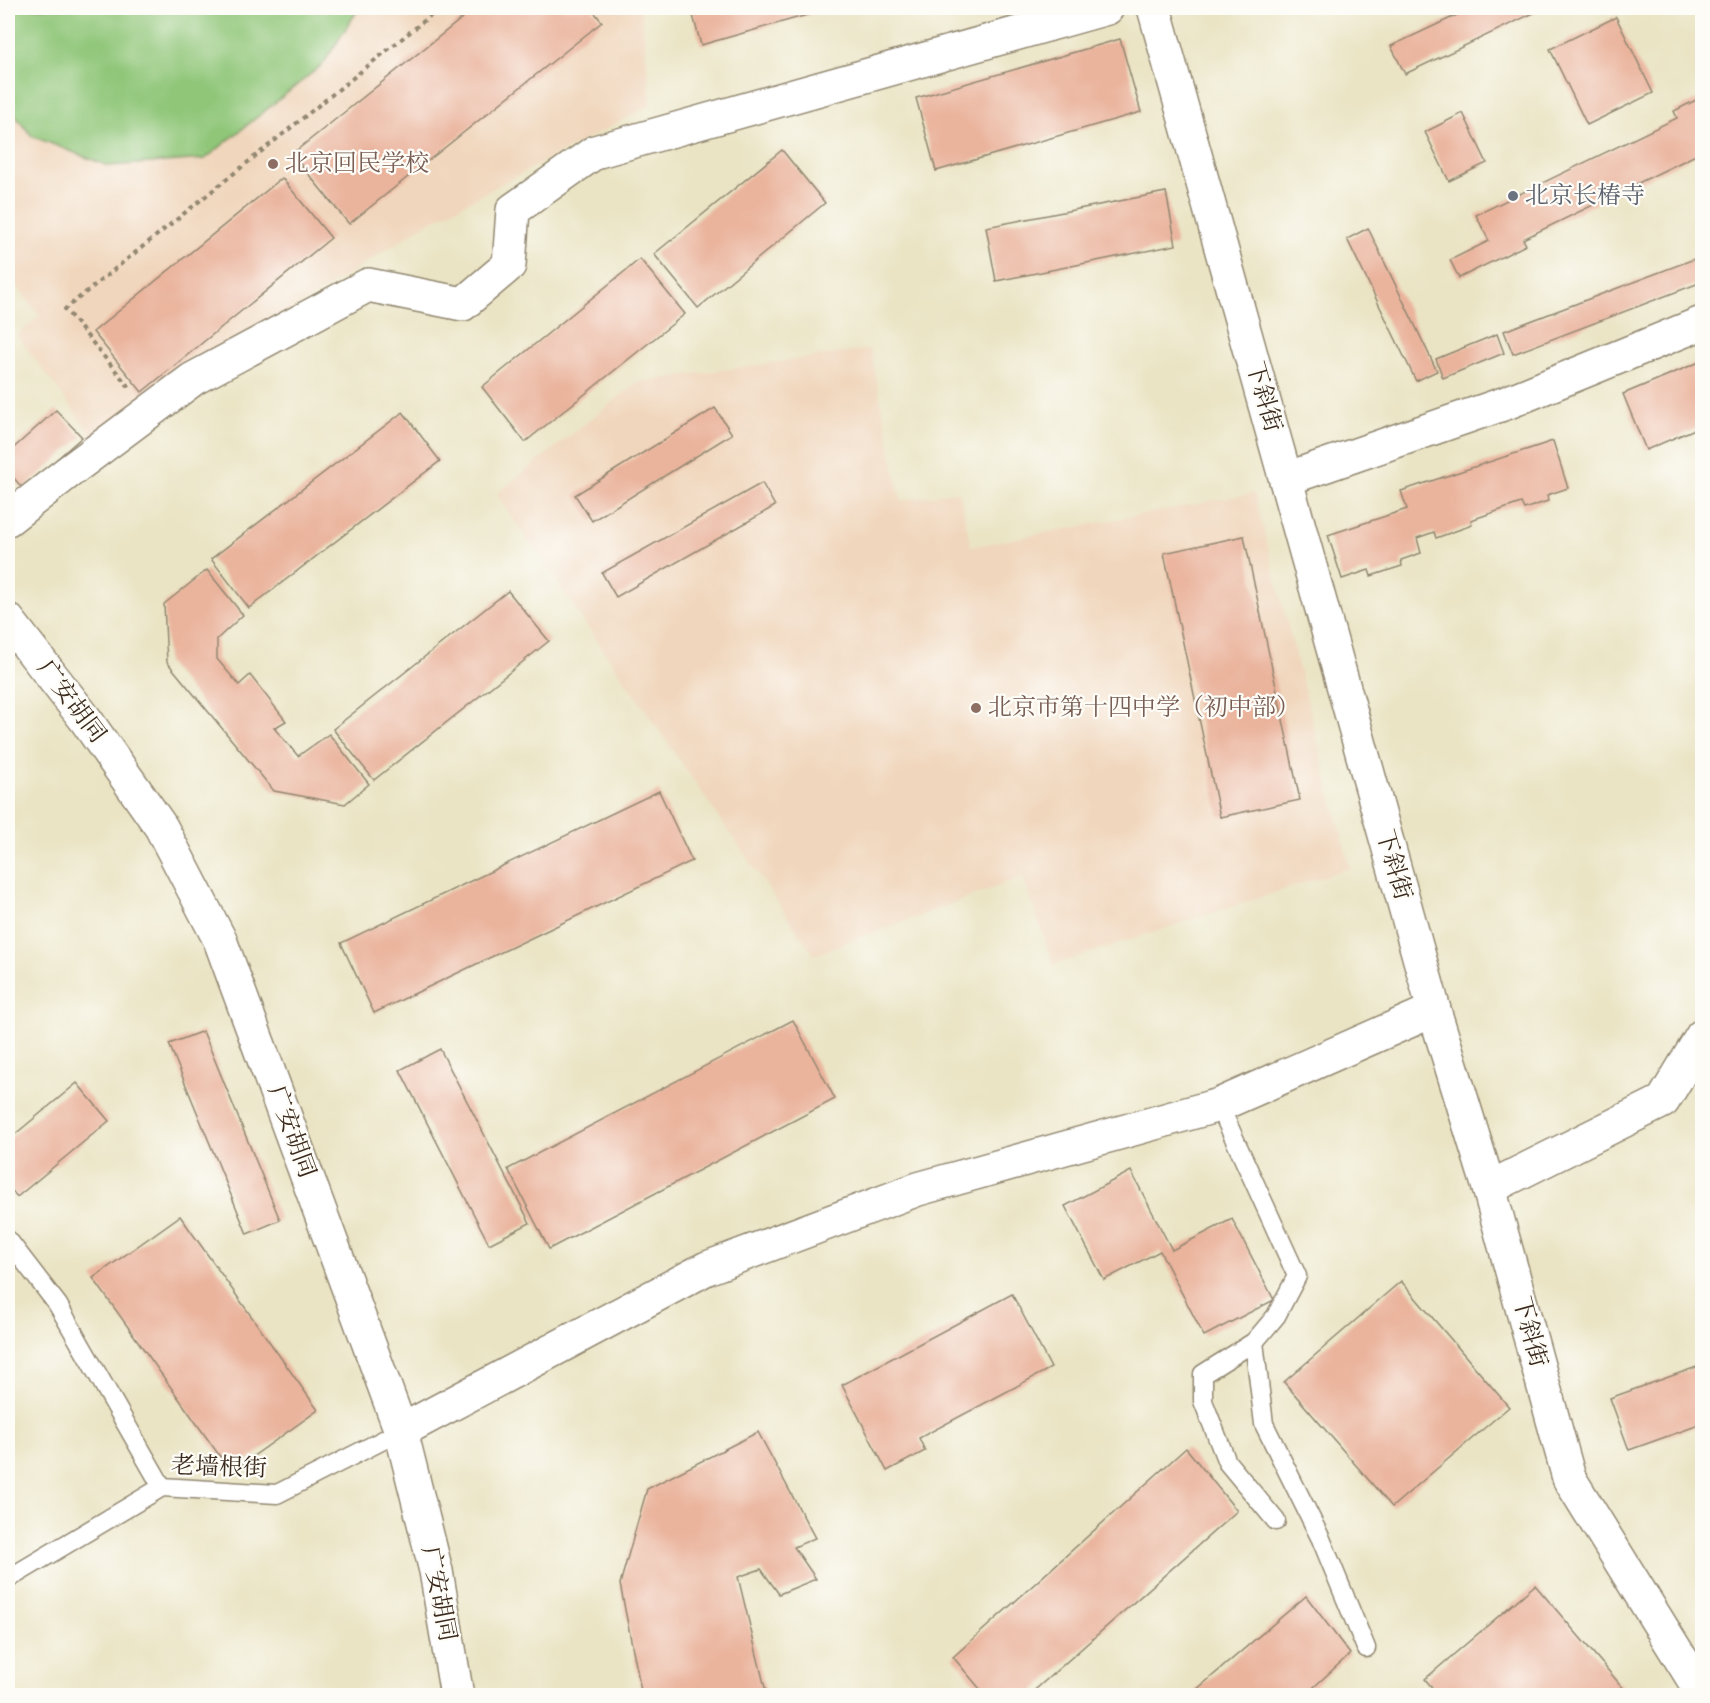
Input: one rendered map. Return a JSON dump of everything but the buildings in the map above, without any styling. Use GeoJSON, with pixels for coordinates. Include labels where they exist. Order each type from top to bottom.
{"type":"FeatureCollection","features":[{"type":"Feature","properties":{"kind":"street"},"geometry":{"type":"LineString","coordinates":[[8,519],[193,379],[368,285],[462,304],[509,265],[513,210],[596,152],[1107,8]]}},
{"type":"Feature","properties":{"kind":"street","name":"下斜街"},"geometry":{"type":"LineString","coordinates":[[1154,8],[1434,1010],[1489,1188],[1569,1478],[1702,1693]]}},
{"type":"Feature","properties":{"kind":"street"},"geometry":{"type":"LineString","coordinates":[[1286,479],[1506,403],[1702,323]]}},
{"type":"Feature","properties":{"kind":"street","name":"广安胡同"},"geometry":{"type":"LineString","coordinates":[[8,620],[86,720],[161,827],[220,940],[401,1431],[436,1571],[457,1695]]}},
{"type":"Feature","properties":{"kind":"street"},"geometry":{"type":"LineString","coordinates":[[401,1431],[707,1268],[918,1189],[1219,1105],[1434,1010]]}},
{"type":"Feature","properties":{"kind":"street"},"geometry":{"type":"LineString","coordinates":[[1489,1188],[1664,1101],[1702,1036]]}},
{"type":"Feature","properties":{"kind":"lane"},"geometry":{"type":"LineString","coordinates":[[1219,1105],[1297,1276],[1275,1316],[1254,1342],[1203,1374],[1203,1401],[1227,1462],[1276,1521]]}},
{"type":"Feature","properties":{"kind":"lane"},"geometry":{"type":"LineString","coordinates":[[8,1240],[58,1305],[162,1487]]}},
{"type":"Feature","properties":{"kind":"lane"},"geometry":{"type":"LineString","coordinates":[[1254,1342],[1264,1424],[1321,1539],[1366,1648]]}},
{"type":"Feature","properties":{"kind":"lane","name":"老墙根街"},"geometry":{"type":"LineString","coordinates":[[8,1579],[162,1487],[277,1494],[401,1431]]}},
{"type":"Feature","properties":{"kind":"path"},"geometry":{"type":"LineString","coordinates":[[149,411],[65,309],[440,8]]}},
{"type":"Feature","properties":{"kind":"shaded area","name":"北京回民学校"},"geometry":{"type":"Polygon","coordinates":[[[8,8],[641,8],[651,105],[428,223],[94,438],[17,335],[40,316],[8,275],[8,8]]]}},
{"type":"Feature","properties":{"kind":"shaded area","name":"北京市第十四中学（初中部）"},"geometry":{"type":"Polygon","coordinates":[[[870,349],[901,501],[959,491],[971,547],[1254,493],[1350,868],[1053,965],[1023,877],[814,955],[496,494],[638,382],[870,349]]]}},
{"type":"Feature","properties":{"kind":"green space"},"geometry":{"type":"Polygon","coordinates":[[[8,8],[359,8],[323,64],[205,159],[108,166],[32,136],[8,107],[8,8]]]}},
{"type":"Feature","properties":{"kind":"place","name":"北京回民学校"},"geometry":{"type":"Point","coordinates":[273,164]}},
{"type":"Feature","properties":{"kind":"place","name":"北京长椿寺"},"geometry":{"type":"Point","coordinates":[1513,196]}},
{"type":"Feature","properties":{"kind":"place","name":"北京市第十四中学（初中部）"},"geometry":{"type":"Point","coordinates":[976,708]}}]}
